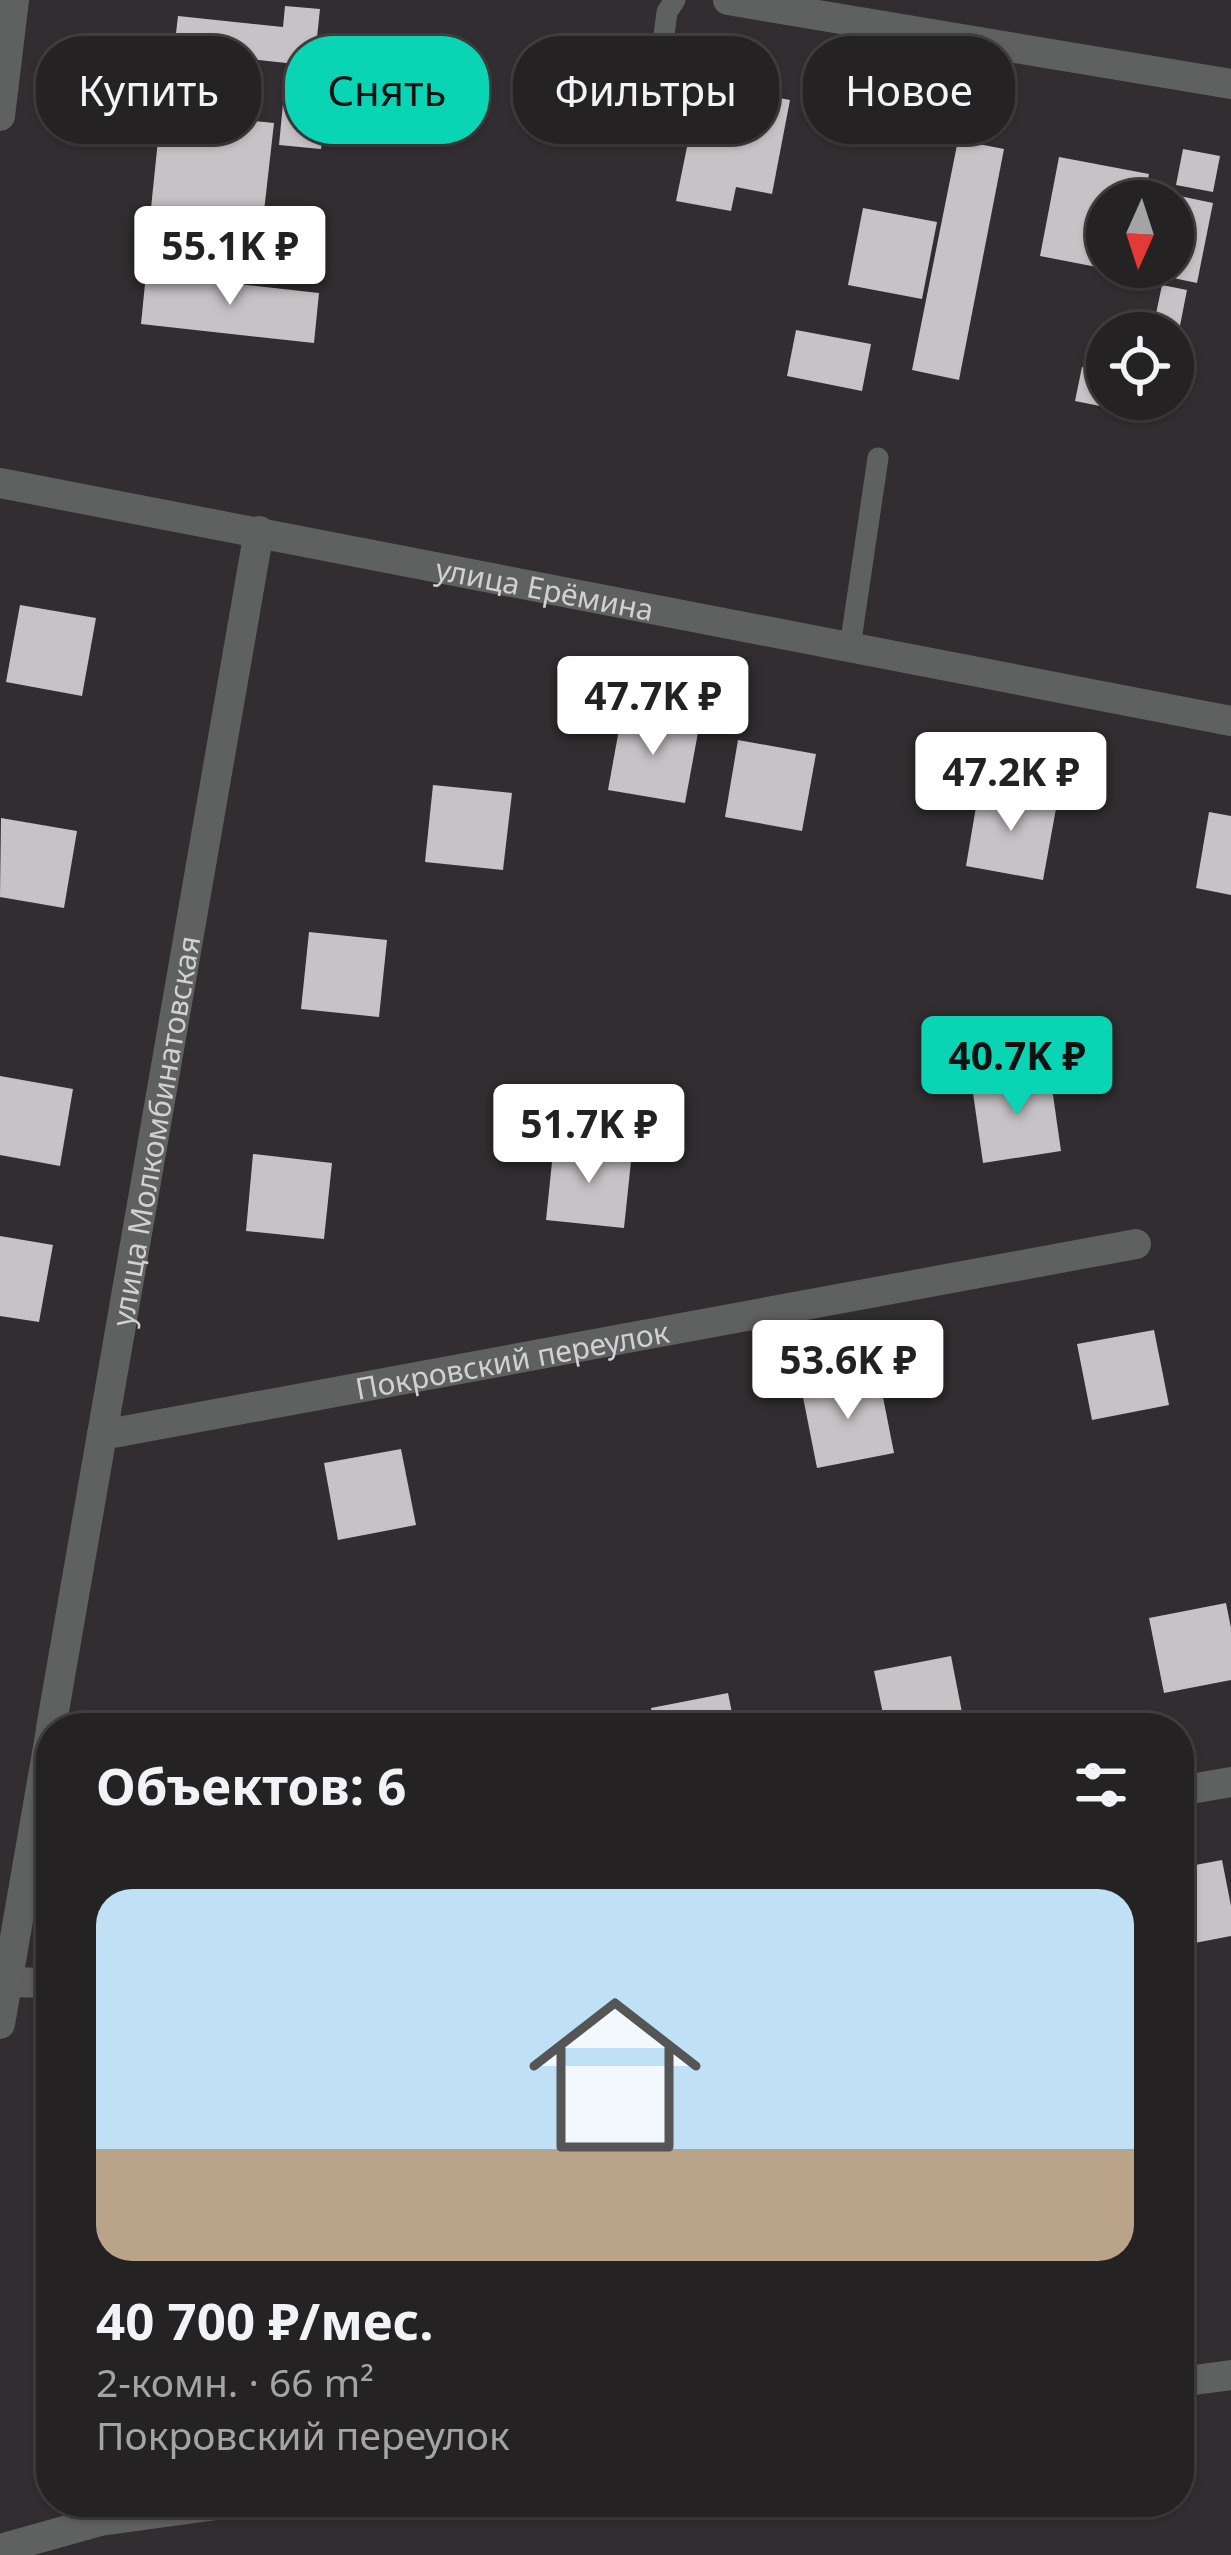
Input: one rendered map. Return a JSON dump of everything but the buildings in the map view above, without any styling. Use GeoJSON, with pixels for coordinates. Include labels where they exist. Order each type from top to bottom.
{"type":"FeatureCollection","features":[{"type":"Feature","properties":{"kind":"street"},"geometry":{"type":"LineString","coordinates":[[0,116],[14,0]]}},
{"type":"Feature","properties":{"kind":"street"},"geometry":{"type":"LineString","coordinates":[[728,0],[1231,83]]}},
{"type":"Feature","properties":{"kind":"street","name":"улица Ерёмина"},"geometry":{"type":"LineString","coordinates":[[0,483],[1231,721]]}},
{"type":"Feature","properties":{"kind":"street","name":"улица Молкомбинатовская"},"geometry":{"type":"LineString","coordinates":[[54,1713],[259,531]]}},
{"type":"Feature","properties":{"kind":"street","name":"Покровский переулок"},"geometry":{"type":"LineString","coordinates":[[102,1435],[1136,1244]]}},
{"type":"Feature","properties":{"kind":"street"},"geometry":{"type":"LineString","coordinates":[[1194,1788],[1231,1782]]}},
{"type":"Feature","properties":{"kind":"street","name":"улица Молкомбинатовская"},"geometry":{"type":"LineString","coordinates":[[0,2024],[36,1815]]}},
{"type":"Feature","properties":{"kind":"street"},"geometry":{"type":"LineString","coordinates":[[7,1982],[36,1983]]}},
{"type":"Feature","properties":{"kind":"street"},"geometry":{"type":"LineString","coordinates":[[1194,2380],[1231,2375]]}},
{"type":"Feature","properties":{"kind":"street"},"geometry":{"type":"LineString","coordinates":[[0,2549],[129,2517]]}},
{"type":"Feature","properties":{"kind":"lane"},"geometry":{"type":"LineString","coordinates":[[664,36],[667,12],[675,0]]}},
{"type":"Feature","properties":{"kind":"lane"},"geometry":{"type":"LineString","coordinates":[[850,646],[878,458]]}}]}
